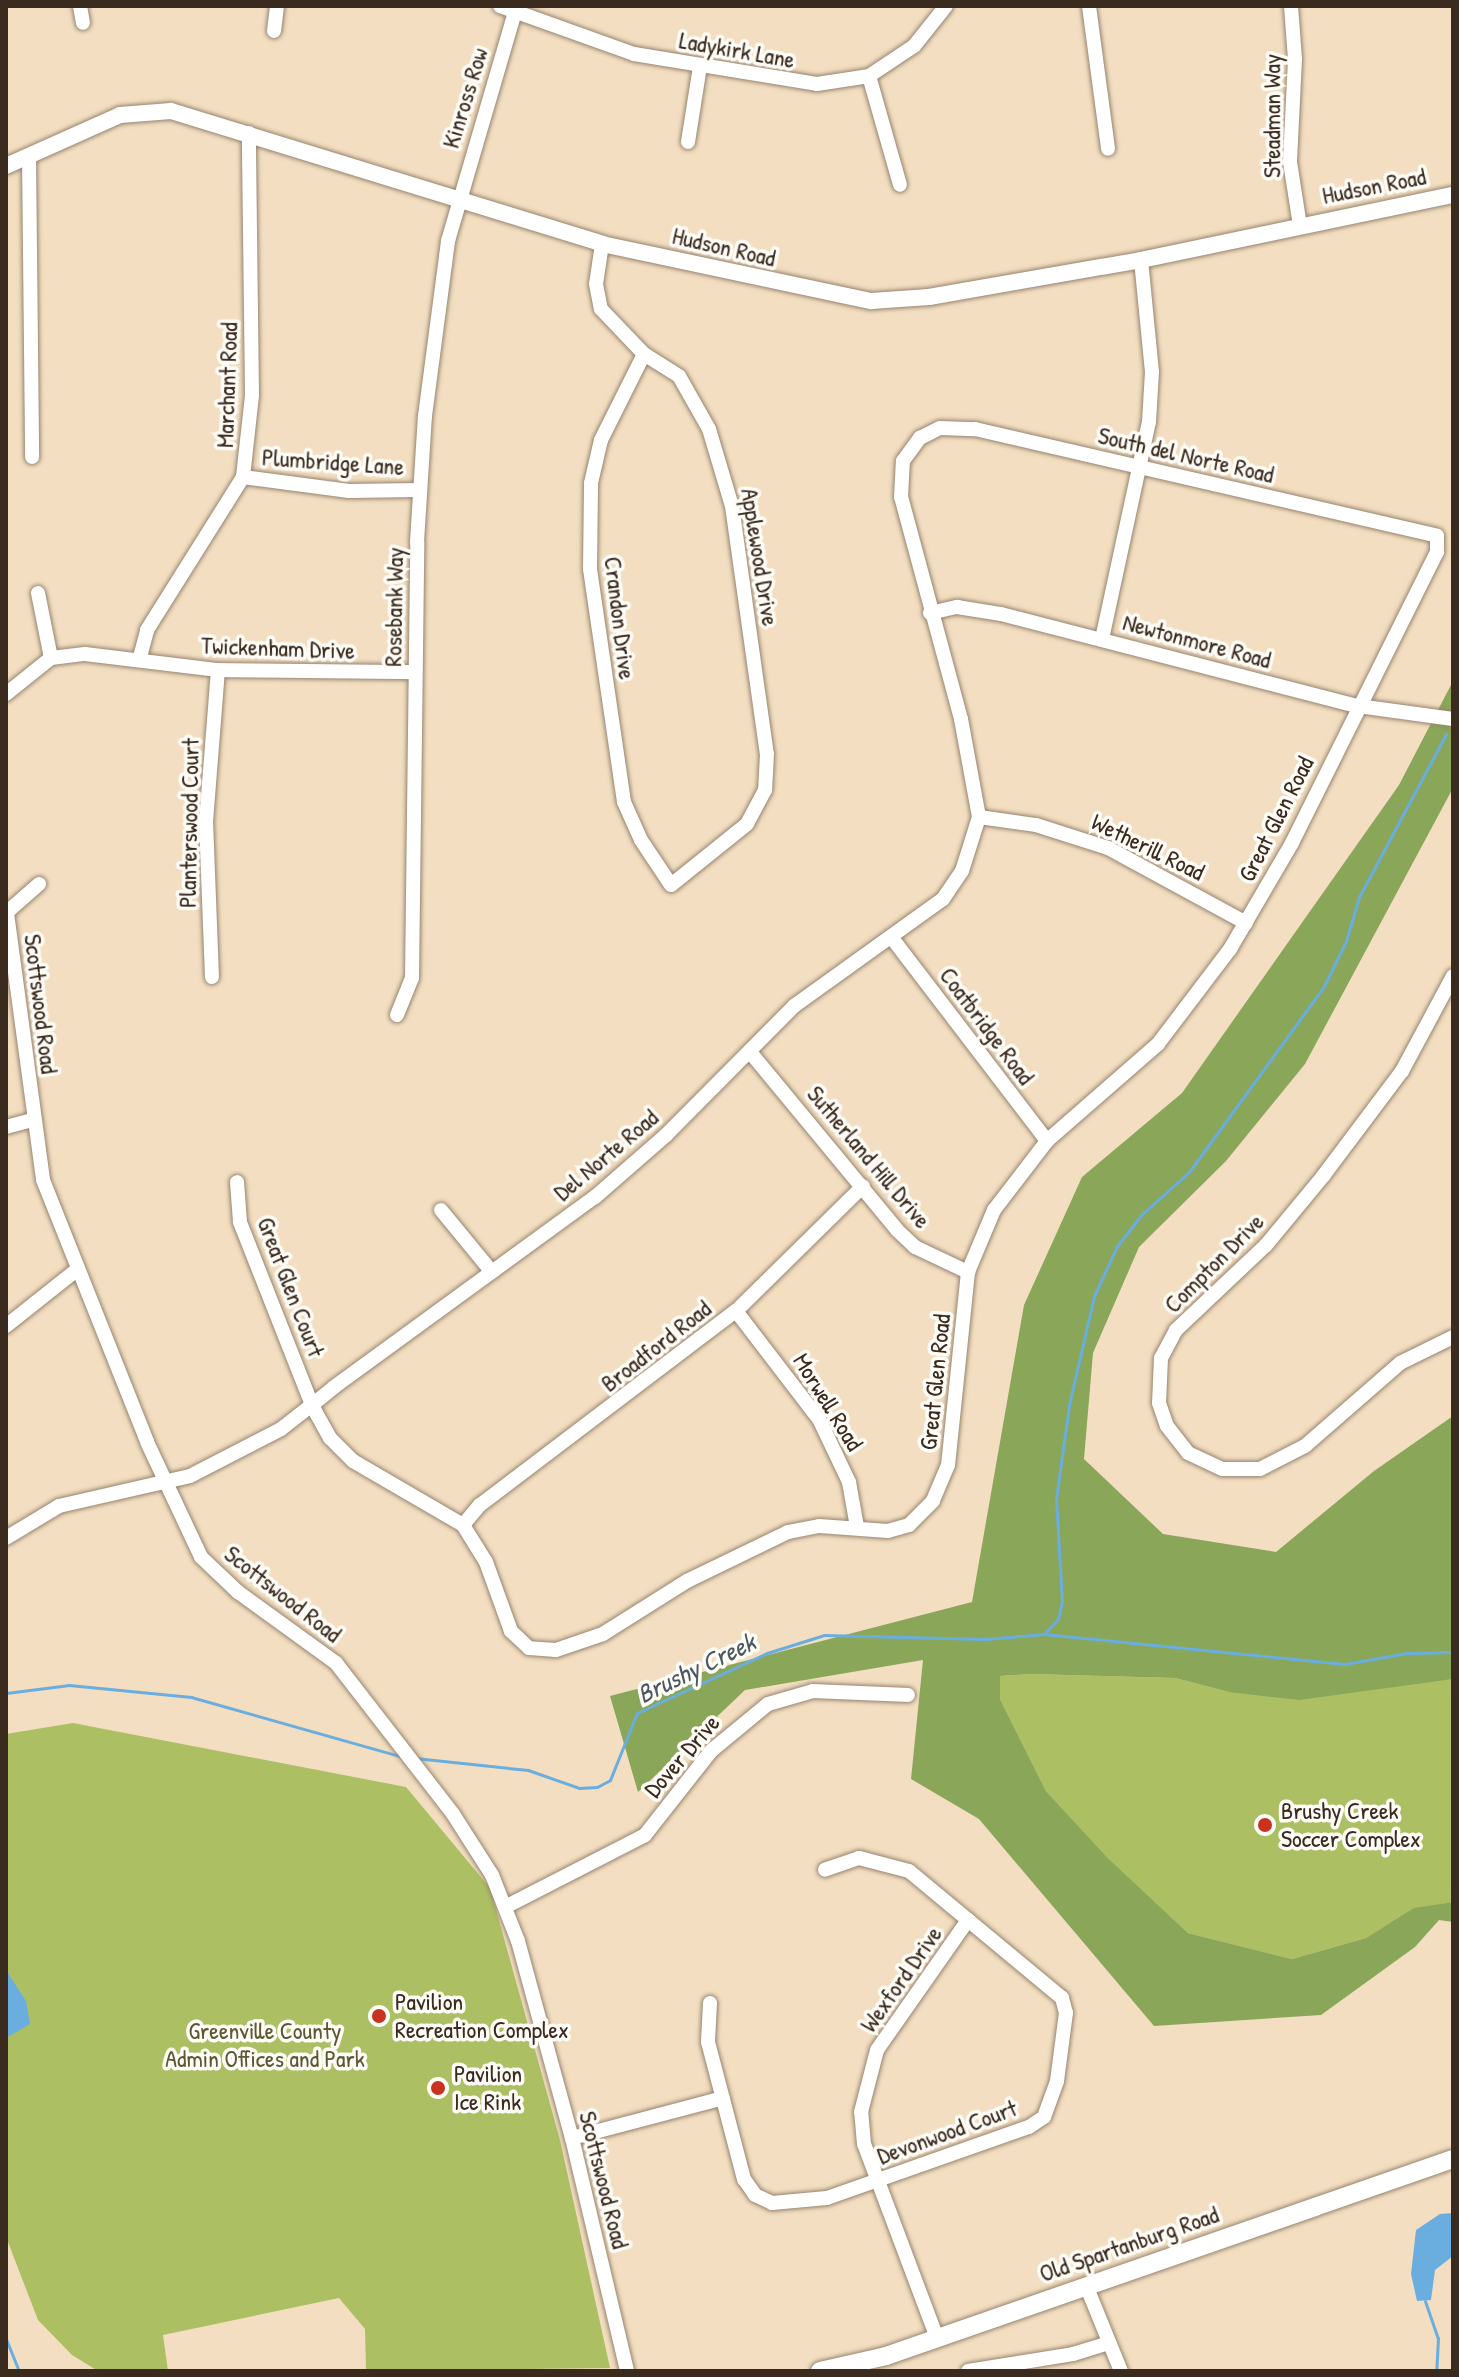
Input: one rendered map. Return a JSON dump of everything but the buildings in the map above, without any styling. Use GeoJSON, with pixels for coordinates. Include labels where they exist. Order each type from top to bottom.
{"type":"FeatureCollection","features":[{"type":"Feature","properties":{"kind":"main road","name":"Old Spartanburg Road"},"geometry":{"type":"LineString","coordinates":[[820,2371],[937,2338],[1453,2159]]}},
{"type":"Feature","properties":{"kind":"street"},"geometry":{"type":"LineString","coordinates":[[80,6],[83,23]]}},
{"type":"Feature","properties":{"kind":"street"},"geometry":{"type":"LineString","coordinates":[[274,31],[277,6]]}},
{"type":"Feature","properties":{"kind":"street","name":"Ladykirk Lane"},"geometry":{"type":"LineString","coordinates":[[500,6],[634,54],[804,84],[869,76],[914,46],[946,6]]}},
{"type":"Feature","properties":{"kind":"street"},"geometry":{"type":"LineString","coordinates":[[1089,6],[1108,149]]}},
{"type":"Feature","properties":{"kind":"street","name":"Steadman Way"},"geometry":{"type":"LineString","coordinates":[[1291,6],[1295,59],[1290,162],[1300,226]]}},
{"type":"Feature","properties":{"kind":"street","name":"Kinross Row"},"geometry":{"type":"LineString","coordinates":[[459,199],[515,12]]}},
{"type":"Feature","properties":{"kind":"street"},"geometry":{"type":"LineString","coordinates":[[688,142],[700,66]]}},
{"type":"Feature","properties":{"kind":"street"},"geometry":{"type":"LineString","coordinates":[[869,76],[900,185]]}},
{"type":"Feature","properties":{"kind":"street","name":"Hudson Road"},"geometry":{"type":"LineString","coordinates":[[6,166],[97,123],[140,111],[184,113],[602,244],[871,301],[929,297],[1141,260],[1453,195]]}},
{"type":"Feature","properties":{"kind":"street","name":"Marchant Road"},"geometry":{"type":"LineString","coordinates":[[140,657],[147,630],[243,477],[252,395],[249,133]]}},
{"type":"Feature","properties":{"kind":"street"},"geometry":{"type":"LineString","coordinates":[[29,156],[32,457]]}},
{"type":"Feature","properties":{"kind":"street","name":"Rosebank Way"},"geometry":{"type":"LineString","coordinates":[[397,1015],[412,978],[419,490],[448,241],[459,199]]}},
{"type":"Feature","properties":{"kind":"street","name":"Applewood Drive"},"geometry":{"type":"LineString","coordinates":[[602,244],[596,284],[601,309],[644,354],[679,376],[709,429],[732,506],[767,754],[765,790],[747,824],[671,885]]}},
{"type":"Feature","properties":{"kind":"street"},"geometry":{"type":"LineString","coordinates":[[1102,639],[1142,466],[1152,372],[1141,260]]}},
{"type":"Feature","properties":{"kind":"street","name":"Crandon Drive"},"geometry":{"type":"LineString","coordinates":[[644,354],[601,440],[591,483],[590,569],[624,802],[641,840],[671,885]]}},
{"type":"Feature","properties":{"kind":"street","name":"South del Norte Road"},"geometry":{"type":"LineString","coordinates":[[930,613],[899,482],[907,454],[926,433],[940,428],[975,429],[1437,536],[1437,552],[1358,706]]}},
{"type":"Feature","properties":{"kind":"street","name":"Plumbridge Lane"},"geometry":{"type":"LineString","coordinates":[[243,477],[349,491],[419,490]]}},
{"type":"Feature","properties":{"kind":"street"},"geometry":{"type":"LineString","coordinates":[[6,694],[51,658],[38,593]]}},
{"type":"Feature","properties":{"kind":"street","name":"Newtonmore Road"},"geometry":{"type":"LineString","coordinates":[[930,613],[974,609],[1358,706],[1453,719]]}},
{"type":"Feature","properties":{"kind":"street","name":"Del Norte Road"},"geometry":{"type":"LineString","coordinates":[[6,1538],[59,1506],[165,1482],[240,1454],[312,1405],[627,1171],[794,1006],[892,938],[953,886],[979,817],[977,783],[930,613]]}},
{"type":"Feature","properties":{"kind":"street","name":"Twickenham Drive"},"geometry":{"type":"LineString","coordinates":[[51,658],[140,657],[218,670],[415,672]]}},
{"type":"Feature","properties":{"kind":"street","name":"Planterswood Court"},"geometry":{"type":"LineString","coordinates":[[212,977],[206,822],[218,670]]}},
{"type":"Feature","properties":{"kind":"street","name":"Great Glen Road"},"geometry":{"type":"LineString","coordinates":[[312,1405],[330,1438],[353,1461],[463,1525],[486,1562],[511,1631],[523,1644],[539,1651],[567,1648],[603,1634],[687,1581],[788,1532],[819,1526],[888,1531],[909,1525],[940,1488],[953,1436],[968,1272],[1000,1198],[1047,1141],[1158,1044],[1246,923],[1292,843],[1358,706]]}},
{"type":"Feature","properties":{"kind":"street","name":"Wetherill Road"},"geometry":{"type":"LineString","coordinates":[[979,817],[1036,825],[1108,848],[1246,923]]}},
{"type":"Feature","properties":{"kind":"street"},"geometry":{"type":"LineString","coordinates":[[6,913],[39,884]]}},
{"type":"Feature","properties":{"kind":"street","name":"Scottswood Road"},"geometry":{"type":"LineString","coordinates":[[6,913],[43,1180],[185,1530],[212,1569],[336,1663],[475,1845],[507,1906],[572,2138],[627,2371]]}},
{"type":"Feature","properties":{"kind":"street","name":"Coatbridge Road"},"geometry":{"type":"LineString","coordinates":[[892,938],[1047,1141]]}},
{"type":"Feature","properties":{"kind":"street","name":"Compton Drive"},"geometry":{"type":"LineString","coordinates":[[1453,976],[1402,1071],[1324,1175],[1266,1245],[1176,1330],[1161,1358],[1159,1403],[1176,1440],[1203,1463],[1260,1469],[1305,1446],[1400,1363],[1453,1337]]}},
{"type":"Feature","properties":{"kind":"street","name":"Sutherland Hill Drive"},"geometry":{"type":"LineString","coordinates":[[750,1052],[908,1241],[968,1272]]}},
{"type":"Feature","properties":{"kind":"street"},"geometry":{"type":"LineString","coordinates":[[6,1127],[33,1120]]}},
{"type":"Feature","properties":{"kind":"street","name":"Great Glen Court"},"geometry":{"type":"LineString","coordinates":[[237,1182],[240,1222],[312,1405]]}},
{"type":"Feature","properties":{"kind":"street","name":"Broadford Road"},"geometry":{"type":"LineString","coordinates":[[463,1525],[480,1505],[736,1311],[863,1186]]}},
{"type":"Feature","properties":{"kind":"street"},"geometry":{"type":"LineString","coordinates":[[441,1210],[492,1272]]}},
{"type":"Feature","properties":{"kind":"street"},"geometry":{"type":"LineString","coordinates":[[6,1326],[78,1269]]}},
{"type":"Feature","properties":{"kind":"street","name":"Morwell Road"},"geometry":{"type":"LineString","coordinates":[[736,1311],[819,1419],[849,1482],[857,1527]]}},
{"type":"Feature","properties":{"kind":"street","name":"Dover Drive"},"geometry":{"type":"LineString","coordinates":[[507,1906],[649,1832],[711,1751],[768,1704],[813,1691],[908,1695]]}},
{"type":"Feature","properties":{"kind":"street","name":"Devonwood Court"},"geometry":{"type":"LineString","coordinates":[[710,2003],[706,2028],[744,2179],[762,2199],[809,2203],[1029,2127],[1044,2117],[1053,2100],[1064,2003],[919,1877],[896,1865],[859,1858],[825,1870]]}},
{"type":"Feature","properties":{"kind":"street","name":"Wexford Drive"},"geometry":{"type":"LineString","coordinates":[[937,2338],[878,2181],[862,2129],[869,2069],[887,2034],[968,1920]]}},
{"type":"Feature","properties":{"kind":"street"},"geometry":{"type":"LineString","coordinates":[[572,2138],[723,2098]]}},
{"type":"Feature","properties":{"kind":"street"},"geometry":{"type":"LineString","coordinates":[[1086,2285],[1121,2371]]}},
{"type":"Feature","properties":{"kind":"street"},"geometry":{"type":"LineString","coordinates":[[968,2371],[1073,2354],[1109,2343]]}},
{"type":"Feature","properties":{"kind":"green space"},"geometry":{"type":"Polygon","coordinates":[[[1453,681],[1453,788],[1305,1064],[1226,1161],[1139,1247],[1093,1353],[1084,1459],[1163,1534],[1276,1552],[1374,1471],[1453,1416],[1453,1679],[1299,1700],[1229,1692],[1175,1678],[1031,1674],[1000,1676],[1000,1699],[1046,1791],[1108,1858],[1188,1933],[1292,1959],[1366,1938],[1414,1908],[1453,1902],[1453,1922],[1439,1920],[1415,1947],[1321,2015],[1154,2026],[979,1819],[911,1779],[923,1660],[745,1690],[638,1792],[610,1696],[972,1602],[1024,1305],[1082,1177],[1182,1093],[1399,785],[1453,681]]]}},
{"type":"Feature","properties":{"kind":"green space","name":"Brushy Creek Soccer Complex"},"geometry":{"type":"Polygon","coordinates":[[[1000,1676],[1175,1678],[1229,1692],[1453,1679],[1453,1902],[1414,1909],[1366,1938],[1292,1959],[1188,1933],[1108,1858],[1046,1791],[1000,1699],[1000,1676]]]}},
{"type":"Feature","properties":{"kind":"green space","name":"Greenville County Admin Offices and Park"},"geometry":{"type":"Polygon","coordinates":[[[73,1723],[406,1787],[490,1888],[560,2140],[610,2368],[366,2371],[365,2329],[339,2298],[163,2335],[168,2371],[98,2371],[72,2355],[38,2320],[6,2237],[6,1734],[73,1723]]]}},
{"type":"Feature","properties":{"kind":"water"},"geometry":{"type":"Polygon","coordinates":[[[6,1970],[26,2001],[30,2024],[6,2038],[6,1970]]]}},
{"type":"Feature","properties":{"kind":"water"},"geometry":{"type":"Polygon","coordinates":[[[1453,2213],[1453,2256],[1435,2270],[1431,2300],[1417,2301],[1411,2274],[1416,2230],[1440,2214],[1453,2213]]]}},
{"type":"Feature","properties":{"kind":"waterway"},"geometry":{"type":"LineString","coordinates":[[1044,1634],[1058,1619],[1062,1602],[1056,1499],[1069,1405],[1094,1296],[1117,1246],[1141,1215],[1189,1172],[1324,986],[1346,941],[1359,897],[1446,734]]}},
{"type":"Feature","properties":{"kind":"waterway","name":"Brushy Creek"},"geometry":{"type":"LineString","coordinates":[[415,1758],[528,1770],[579,1788],[597,1787],[610,1780],[637,1713],[767,1653],[824,1635],[985,1639],[1044,1634],[1345,1664],[1407,1653],[1453,1652]]}},
{"type":"Feature","properties":{"kind":"waterway","name":"Brushy Creek"},"geometry":{"type":"LineString","coordinates":[[6,1693],[69,1685],[191,1697],[400,1756]]}},
{"type":"Feature","properties":{"kind":"waterway"},"geometry":{"type":"LineString","coordinates":[[1425,2301],[1438,2338],[1436,2371]]}},
{"type":"Feature","properties":{"kind":"waterway"},"geometry":{"type":"LineString","coordinates":[[6,2339],[19,2371]]}},
{"type":"Feature","properties":{"kind":"place","name":"Brushy Creek Soccer Complex"},"geometry":{"type":"Point","coordinates":[1265,1825]}},
{"type":"Feature","properties":{"kind":"place","name":"Pavilion Recreation Complex"},"geometry":{"type":"Point","coordinates":[379,2016]}},
{"type":"Feature","properties":{"kind":"place","name":"Pavilion Ice Rink"},"geometry":{"type":"Point","coordinates":[438,2088]}}]}
